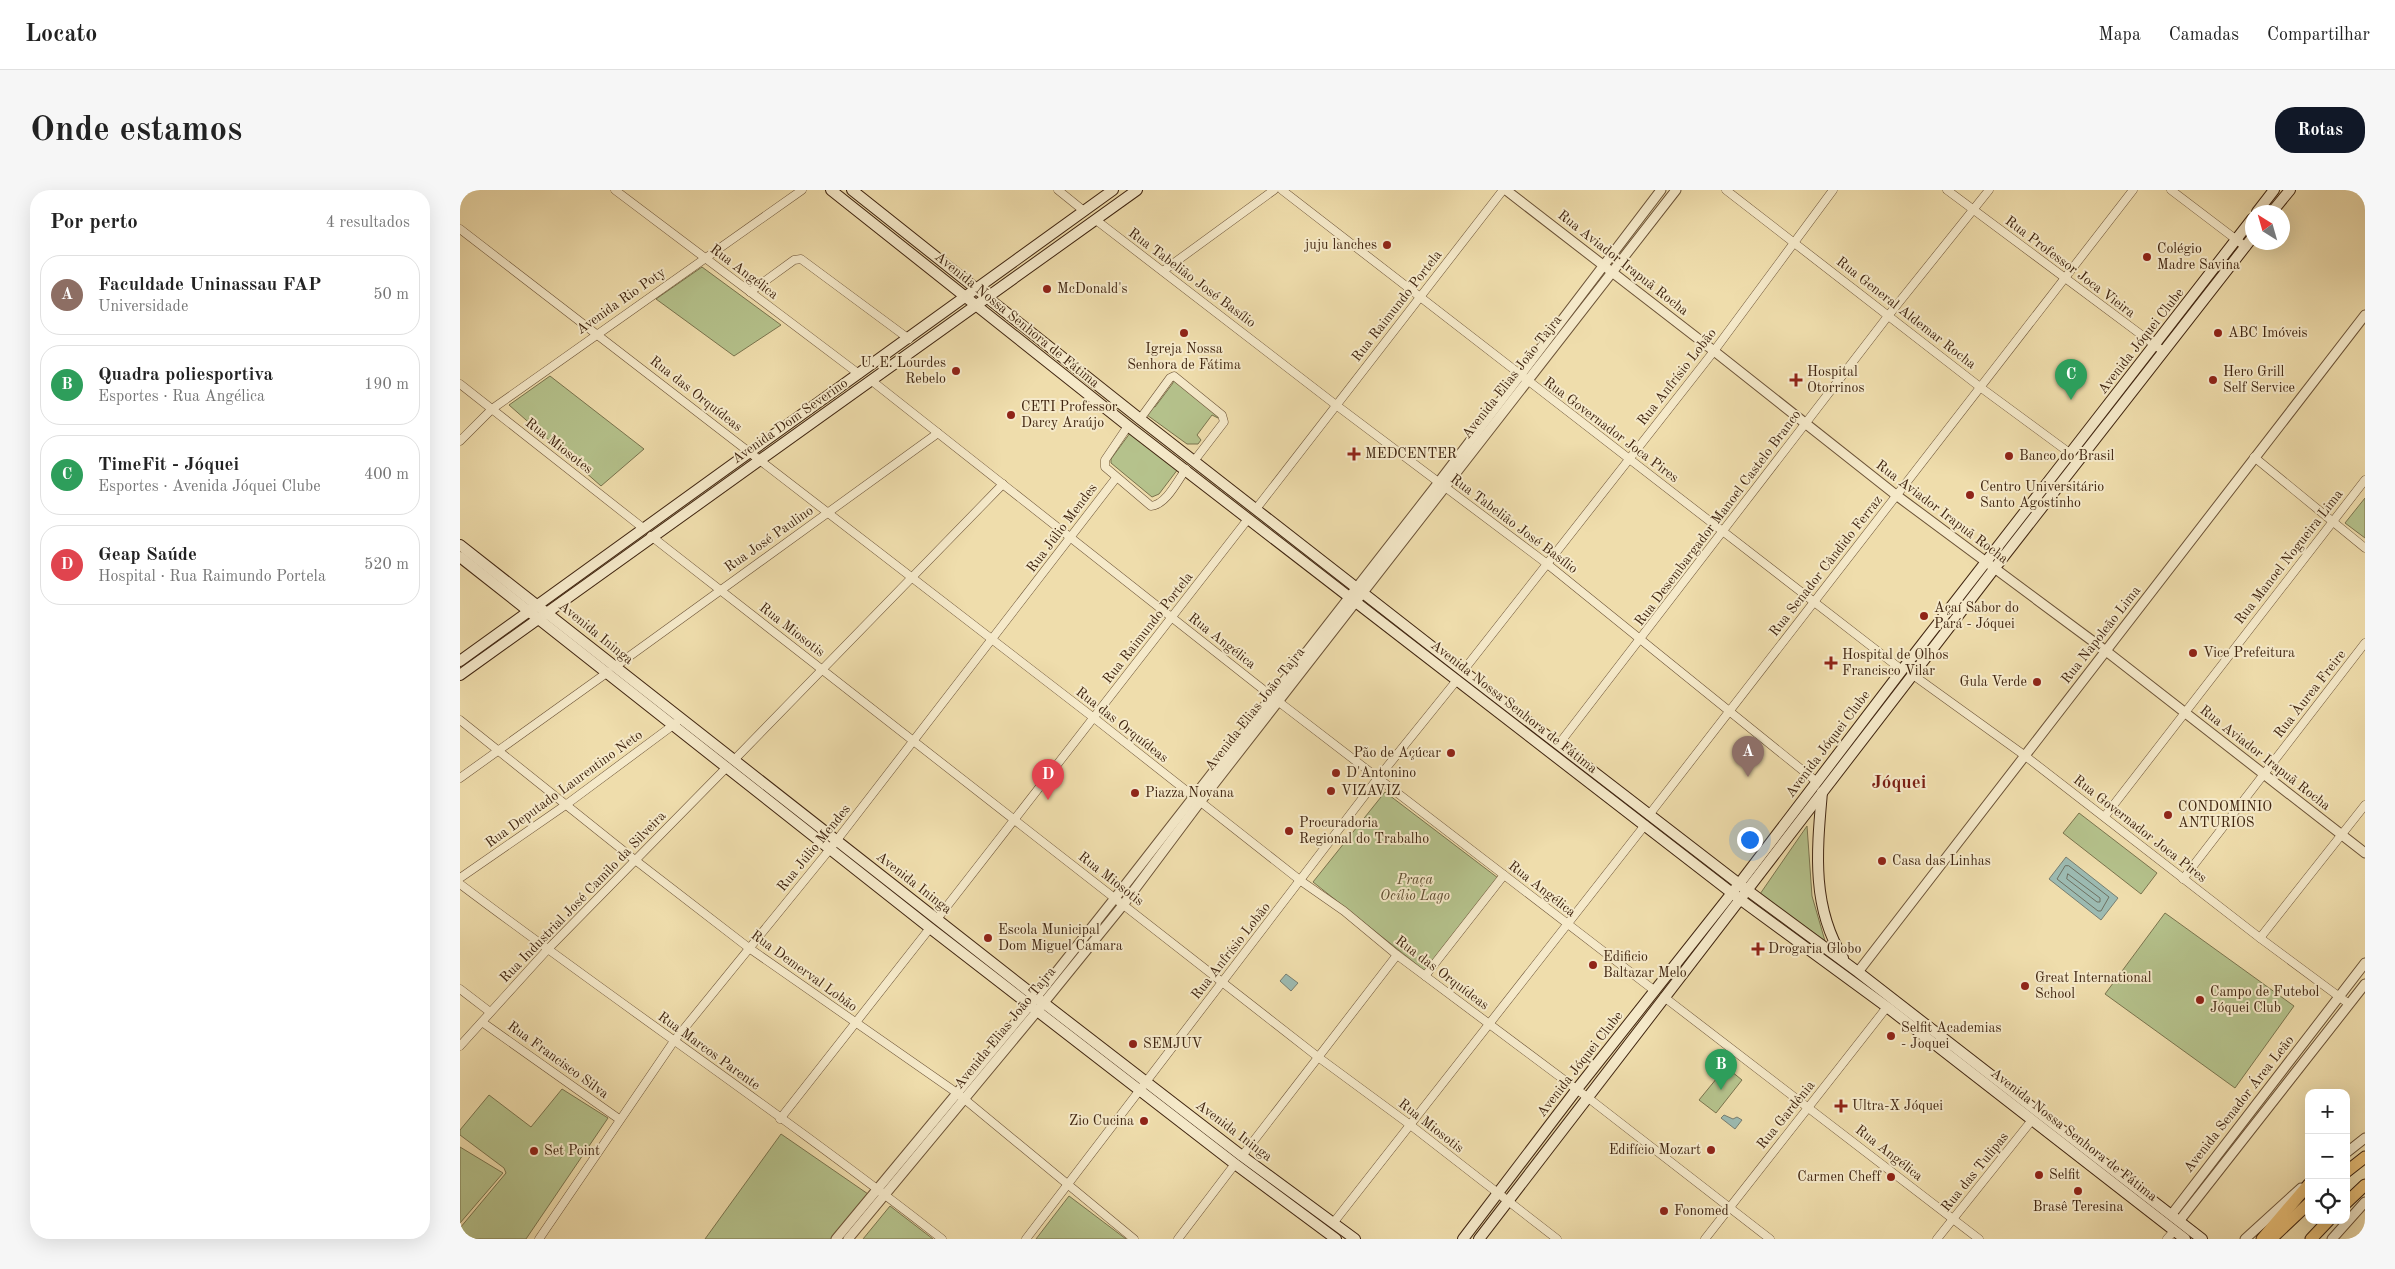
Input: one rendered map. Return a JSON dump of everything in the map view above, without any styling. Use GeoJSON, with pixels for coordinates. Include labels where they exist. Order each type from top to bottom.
{"type":"FeatureCollection","features":[{"type":"Feature","properties":{"kind":"main road","name":"Avenida Nossa Senhora de Fátima"},"geometry":{"type":"LineString","coordinates":[[831,190],[1248,519],[1736,896],[1887,1007],[2032,1120],[2171,1235],[2185,1239]]}},
{"type":"Feature","properties":{"kind":"main road","name":"Avenida Nossa Senhora de Fátima"},"geometry":{"type":"LineString","coordinates":[[852,190],[1140,419],[1463,671],[1743,887],[1858,972],[2202,1239]]}},
{"type":"Feature","properties":{"kind":"main road","name":"Avenida Dom Severino"},"geometry":{"type":"LineString","coordinates":[[460,675],[643,528],[978,290],[1113,190]]}},
{"type":"Feature","properties":{"kind":"main road","name":"Avenida Dom Severino"},"geometry":{"type":"LineString","coordinates":[[460,661],[651,536],[872,381],[1136,190]]}},
{"type":"Feature","properties":{"kind":"main road"},"geometry":{"type":"LineString","coordinates":[[2262,205],[2274,190]]}},
{"type":"Feature","properties":{"kind":"main road"},"geometry":{"type":"LineString","coordinates":[[2278,205],[2290,190]]}},
{"type":"Feature","properties":{"kind":"main road","name":"Avenida Jóquei Clube"},"geometry":{"type":"LineString","coordinates":[[1743,887],[1817,782],[1902,670],[2245,229]]}},
{"type":"Feature","properties":{"kind":"main road","name":"Avenida Jóquei Clube"},"geometry":{"type":"LineString","coordinates":[[1479,1239],[1664,997],[1736,896],[1822,792],[2245,248]]}},
{"type":"Feature","properties":{"kind":"main road","name":"Avenida Ininga"},"geometry":{"type":"LineString","coordinates":[[460,545],[539,611],[833,845],[930,928],[1037,1004],[1355,1239]]}},
{"type":"Feature","properties":{"kind":"main road","name":"Avenida Ininga"},"geometry":{"type":"LineString","coordinates":[[460,557],[539,611]]}},
{"type":"Feature","properties":{"kind":"main road"},"geometry":{"type":"LineString","coordinates":[[1822,792],[1816,852],[1818,883],[1830,933],[1846,963]]}},
{"type":"Feature","properties":{"kind":"main road","name":"Avenida Ininga"},"geometry":{"type":"LineString","coordinates":[[833,845],[937,919],[1037,1004]]}},
{"type":"Feature","properties":{"kind":"main road","name":"Avenida Jóquei Clube"},"geometry":{"type":"LineString","coordinates":[[1463,1239],[1576,1089],[1655,991],[1736,896]]}},
{"type":"Feature","properties":{"kind":"main road","name":"Avenida Ininga"},"geometry":{"type":"LineString","coordinates":[[1143,1084],[1235,1164],[1323,1235],[1336,1239]]}},
{"type":"Feature","properties":{"kind":"main road"},"geometry":{"type":"LineString","coordinates":[[2350,1169],[2365,1158]]}},
{"type":"Feature","properties":{"kind":"main road"},"geometry":{"type":"LineString","coordinates":[[2350,1199],[2365,1185]]}},
{"type":"Feature","properties":{"kind":"main road"},"geometry":{"type":"LineString","coordinates":[[2262,1239],[2305,1188]]}},
{"type":"Feature","properties":{"kind":"main road"},"geometry":{"type":"LineString","coordinates":[[2271,1239],[2305,1207]]}},
{"type":"Feature","properties":{"kind":"main road"},"geometry":{"type":"LineString","coordinates":[[2311,1239],[2325,1224]]}},
{"type":"Feature","properties":{"kind":"street","name":"Rua Angélica"},"geometry":{"type":"LineString","coordinates":[[615,190],[859,374]]}},
{"type":"Feature","properties":{"kind":"street","name":"Avenida Rio Poty"},"geometry":{"type":"LineString","coordinates":[[460,441],[492,409],[802,190]]}},
{"type":"Feature","properties":{"kind":"street"},"geometry":{"type":"LineString","coordinates":[[1058,190],[1084,210]]}},
{"type":"Feature","properties":{"kind":"street"},"geometry":{"type":"LineString","coordinates":[[1163,271],[1274,190]]}},
{"type":"Feature","properties":{"kind":"street","name":"Rua Governador Joca Pires"},"geometry":{"type":"LineString","coordinates":[[1282,190],[1902,670]]}},
{"type":"Feature","properties":{"kind":"street","name":"Rua Raimundo Portela"},"geometry":{"type":"LineString","coordinates":[[1256,509],[1420,296],[1505,190]]}},
{"type":"Feature","properties":{"kind":"street","name":"Rua Aviador Irapuã Rocha"},"geometry":{"type":"LineString","coordinates":[[1505,190],[1714,351],[1896,496],[2106,651],[2365,853]]}},
{"type":"Feature","properties":{"kind":"street","name":"Avenida Elias João Tajra"},"geometry":{"type":"LineString","coordinates":[[1608,269],[1661,190]]}},
{"type":"Feature","properties":{"kind":"street","name":"Avenida Elias João Tajra"},"geometry":{"type":"LineString","coordinates":[[1037,1004],[1114,898],[1276,699],[1608,269],[1676,190]]}},
{"type":"Feature","properties":{"kind":"street","name":"Rua General Aldemar Rocha"},"geometry":{"type":"LineString","coordinates":[[1726,190],[1980,388],[2071,454]]}},
{"type":"Feature","properties":{"kind":"street","name":"Rua Anfrísio Lobão"},"geometry":{"type":"LineString","coordinates":[[1463,671],[1628,458],[1714,351],[1833,190]]}},
{"type":"Feature","properties":{"kind":"street","name":"Rua Professor Joca Vieira"},"geometry":{"type":"LineString","coordinates":[[1947,190],[2164,351]]}},
{"type":"Feature","properties":{"kind":"street","name":"Rua Desembargador Manoel Castelo Branco"},"geometry":{"type":"LineString","coordinates":[[1559,744],[1641,640],[1888,316],[1989,190]]}},
{"type":"Feature","properties":{"kind":"street","name":"Rua Senador Cândido Ferraz"},"geometry":{"type":"LineString","coordinates":[[1649,815],[2133,190]]}},
{"type":"Feature","properties":{"kind":"street"},"geometry":{"type":"LineString","coordinates":[[2171,190],[2245,246]]}},
{"type":"Feature","properties":{"kind":"street","name":"Rua Tabelião José Basílio"},"geometry":{"type":"LineString","coordinates":[[1096,220],[1336,405],[1546,563],[1817,782]]}},
{"type":"Feature","properties":{"kind":"street","name":"Rua das Orquídeas"},"geometry":{"type":"LineString","coordinates":[[460,229],[1094,718],[1301,881],[1344,911],[1397,955],[1587,1097],[1770,1239]]}},
{"type":"Feature","properties":{"kind":"street"},"geometry":{"type":"LineString","coordinates":[[750,292],[794,260],[801,259],[909,338]]}},
{"type":"Feature","properties":{"kind":"street","name":"Rua Napoleão Lima"},"geometry":{"type":"LineString","coordinates":[[1858,972],[2024,754],[2106,651],[2365,315]]}},
{"type":"Feature","properties":{"kind":"street"},"geometry":{"type":"LineString","coordinates":[[1140,419],[1170,378],[1174,376],[1224,418],[1224,422],[1194,461]]}},
{"type":"Feature","properties":{"kind":"street","name":"Avenida Elias João Tajra"},"geometry":{"type":"LineString","coordinates":[[1441,485],[1464,442],[1523,378]]}},
{"type":"Feature","properties":{"kind":"street","name":"Rua Angélica"},"geometry":{"type":"LineString","coordinates":[[872,381],[1172,618],[1655,991]]}},
{"type":"Feature","properties":{"kind":"street","name":"Rua Miosotes"},"geometry":{"type":"LineString","coordinates":[[460,384],[643,528]]}},
{"type":"Feature","properties":{"kind":"street"},"geometry":{"type":"LineString","coordinates":[[1128,426],[1105,460],[1105,467],[1151,506],[1155,506],[1164,499],[1186,470]]}},
{"type":"Feature","properties":{"kind":"street","name":"Rua José Paulino"},"geometry":{"type":"LineString","coordinates":[[460,778],[938,434]]}},
{"type":"Feature","properties":{"kind":"street"},"geometry":{"type":"LineString","coordinates":[[2254,457],[2365,548]]}},
{"type":"Feature","properties":{"kind":"street","name":"Rua Júlio Mendes"},"geometry":{"type":"LineString","coordinates":[[539,1239],[619,1119],[674,1042],[833,845],[1116,478]]}},
{"type":"Feature","properties":{"kind":"street","name":"Rua Manoel Nogueira Lima"},"geometry":{"type":"LineString","coordinates":[[2105,816],[2365,480]]}},
{"type":"Feature","properties":{"kind":"street","name":"Rua Industrial José Camilo da Silveira"},"geometry":{"type":"LineString","coordinates":[[460,1046],[547,950],[1003,484]]}},
{"type":"Feature","properties":{"kind":"street","name":"Rua Raimundo Portela"},"geometry":{"type":"LineString","coordinates":[[937,919],[1248,519]]}},
{"type":"Feature","properties":{"kind":"street","name":"Rua Miosotis"},"geometry":{"type":"LineString","coordinates":[[651,536],[915,740],[1318,1057],[1409,1124],[1557,1239]]}},
{"type":"Feature","properties":{"kind":"street","name":"Rua Àurea Freire"},"geometry":{"type":"LineString","coordinates":[[2184,879],[2262,774],[2365,644]]}},
{"type":"Feature","properties":{"kind":"street","name":"Rua Governador Joca Pires"},"geometry":{"type":"LineString","coordinates":[[1913,675],[2024,754],[2260,938],[2349,1004]]}},
{"type":"Feature","properties":{"kind":"street","name":"Rua Anfrísio Lobão"},"geometry":{"type":"LineString","coordinates":[[1026,1239],[1378,778],[1457,680]]}},
{"type":"Feature","properties":{"kind":"street","name":"Rua Demerval Lobão"},"geometry":{"type":"LineString","coordinates":[[460,720],[635,860],[749,948],[961,1096],[1134,1239]]}},
{"type":"Feature","properties":{"kind":"street","name":"Rua Deputado Laurentino Neto"},"geometry":{"type":"LineString","coordinates":[[460,878],[567,804],[677,721]]}},
{"type":"Feature","properties":{"kind":"street","name":"Avenida Elias João Tajra"},"geometry":{"type":"LineString","coordinates":[[848,1239],[961,1096],[1123,904],[1196,799]]}},
{"type":"Feature","properties":{"kind":"street"},"geometry":{"type":"LineString","coordinates":[[2260,938],[2365,805]]}},
{"type":"Feature","properties":{"kind":"street"},"geometry":{"type":"LineString","coordinates":[[1334,1222],[1645,825]]}},
{"type":"Feature","properties":{"kind":"street"},"geometry":{"type":"LineString","coordinates":[[1425,976],[1504,875]]}},
{"type":"Feature","properties":{"kind":"street","name":"Rua Marcos Parente"},"geometry":{"type":"LineString","coordinates":[[460,884],[547,950],[877,1188],[942,1239]]}},
{"type":"Feature","properties":{"kind":"street"},"geometry":{"type":"LineString","coordinates":[[780,1119],[930,928]]}},
{"type":"Feature","properties":{"kind":"street"},"geometry":{"type":"LineString","coordinates":[[1242,1156],[1397,955]]}},
{"type":"Feature","properties":{"kind":"street","name":"Avenida Senador Área Leão"},"geometry":{"type":"LineString","coordinates":[[2176,1217],[2226,1144],[2365,963]]}},
{"type":"Feature","properties":{"kind":"street","name":"Avenida Senador Área Leão"},"geometry":{"type":"LineString","coordinates":[[2176,1217],[2234,1151],[2365,984]]}},
{"type":"Feature","properties":{"kind":"street"},"geometry":{"type":"LineString","coordinates":[[460,989],[490,1012]]}},
{"type":"Feature","properties":{"kind":"street","name":"Rua Angélica"},"geometry":{"type":"LineString","coordinates":[[1664,997],[1810,1107],[1979,1239]]}},
{"type":"Feature","properties":{"kind":"street","name":"Rua Gardênia"},"geometry":{"type":"LineString","coordinates":[[1705,1239],[1728,1207],[1810,1107],[1887,1007]]}},
{"type":"Feature","properties":{"kind":"street","name":"Rua Francisco Silva"},"geometry":{"type":"LineString","coordinates":[[482,1022],[619,1119]]}},
{"type":"Feature","properties":{"kind":"street"},"geometry":{"type":"LineString","coordinates":[[2291,1059],[2302,1066]]}},
{"type":"Feature","properties":{"kind":"street","name":"Avenida Elias João Tajra"},"geometry":{"type":"LineString","coordinates":[[836,1239],[877,1188],[961,1096]]}},
{"type":"Feature","properties":{"kind":"street"},"geometry":{"type":"LineString","coordinates":[[2253,1108],[2263,1115]]}},
{"type":"Feature","properties":{"kind":"street","name":"Rua das Tulipas"},"geometry":{"type":"LineString","coordinates":[[1937,1239],[2032,1120]]}},
{"type":"Feature","properties":{"kind":"street"},"geometry":{"type":"LineString","coordinates":[[2350,1150],[2365,1138]]}},
{"type":"Feature","properties":{"kind":"street"},"geometry":{"type":"LineString","coordinates":[[2226,1144],[2234,1151]]}},
{"type":"Feature","properties":{"kind":"street"},"geometry":{"type":"LineString","coordinates":[[1178,1239],[1235,1164]]}},
{"type":"Feature","properties":{"kind":"street"},"geometry":{"type":"LineString","coordinates":[[2245,1239],[2305,1186]]}},
{"type":"Feature","properties":{"kind":"street"},"geometry":{"type":"LineString","coordinates":[[2332,1239],[2365,1202]]}},
{"type":"Feature","properties":{"kind":"green space"},"geometry":{"type":"Polygon","coordinates":[[[702,267],[781,325],[734,356],[656,299],[702,267]]]}},
{"type":"Feature","properties":{"kind":"green space"},"geometry":{"type":"Polygon","coordinates":[[[550,376],[644,449],[601,486],[509,405],[550,376]]]}},
{"type":"Feature","properties":{"kind":"green space"},"geometry":{"type":"Polygon","coordinates":[[[1173,379],[1212,408],[1220,408],[1218,418],[1212,415],[1197,435],[1201,440],[1198,444],[1187,444],[1147,415],[1150,405],[1155,407],[1173,383],[1173,379]]]}},
{"type":"Feature","properties":{"kind":"green space"},"geometry":{"type":"Polygon","coordinates":[[[1130,433],[1178,469],[1159,494],[1152,497],[1111,463],[1111,459],[1130,433]]]}},
{"type":"Feature","properties":{"kind":"green space"},"geometry":{"type":"Polygon","coordinates":[[[2365,498],[2365,538],[2345,523],[2365,498]]]}},
{"type":"Feature","properties":{"kind":"green space","name":"Praça Ocílio Lago"},"geometry":{"type":"Polygon","coordinates":[[[1385,792],[1498,878],[1425,971],[1313,882],[1385,792]]]}},
{"type":"Feature","properties":{"kind":"green space"},"geometry":{"type":"Polygon","coordinates":[[[2079,813],[2157,873],[2141,894],[2063,833],[2079,813]]]}},
{"type":"Feature","properties":{"kind":"green space"},"geometry":{"type":"Polygon","coordinates":[[[1807,826],[1812,896],[1825,941],[1760,894],[1807,826]]]}},
{"type":"Feature","properties":{"kind":"green space","name":"Campo de Futebol Jóquei Club"},"geometry":{"type":"Polygon","coordinates":[[[2165,913],[2294,1006],[2235,1088],[2105,994],[2165,913]]]}},
{"type":"Feature","properties":{"kind":"green space"},"geometry":{"type":"Polygon","coordinates":[[[1726,1067],[1742,1080],[1716,1113],[1699,1100],[1726,1067]]]}},
{"type":"Feature","properties":{"kind":"green space","name":"Set Point"},"geometry":{"type":"Polygon","coordinates":[[[562,1089],[608,1118],[526,1239],[466,1239],[460,1235],[460,1228],[506,1173],[504,1168],[460,1135],[460,1130],[489,1095],[531,1127],[562,1089]]]}},
{"type":"Feature","properties":{"kind":"green space"},"geometry":{"type":"Polygon","coordinates":[[[781,1134],[868,1194],[832,1239],[705,1239],[781,1134]]]}},
{"type":"Feature","properties":{"kind":"green space"},"geometry":{"type":"Polygon","coordinates":[[[460,1147],[503,1173],[460,1223],[460,1147]]]}},
{"type":"Feature","properties":{"kind":"green space"},"geometry":{"type":"Polygon","coordinates":[[[1069,1196],[1126,1239],[1036,1239],[1069,1196]]]}},
{"type":"Feature","properties":{"kind":"green space"},"geometry":{"type":"Polygon","coordinates":[[[890,1206],[933,1239],[863,1239],[890,1206]]]}},
{"type":"Feature","properties":{"kind":"water"},"geometry":{"type":"Polygon","coordinates":[[[2066,857],[2118,898],[2101,920],[2049,879],[2066,857]]]}},
{"type":"Feature","properties":{"kind":"water"},"geometry":{"type":"Polygon","coordinates":[[[1286,974],[1298,983],[1291,991],[1280,981],[1286,974]]]}},
{"type":"Feature","properties":{"kind":"water"},"geometry":{"type":"Polygon","coordinates":[[[1724,1115],[1733,1119],[1737,1117],[1742,1120],[1735,1129],[1721,1118],[1724,1115]]]}},
{"type":"Feature","properties":{"kind":"place","name":"juju lanches"},"geometry":{"type":"Point","coordinates":[1387,245]}},
{"type":"Feature","properties":{"kind":"place","name":"Colégio Madre Savina"},"geometry":{"type":"Point","coordinates":[2147,257]}},
{"type":"Feature","properties":{"kind":"place","name":"McDonald's"},"geometry":{"type":"Point","coordinates":[1047,289]}},
{"type":"Feature","properties":{"kind":"place","name":"Igreja Nossa Senhora de Fátima"},"geometry":{"type":"Point","coordinates":[1184,333]}},
{"type":"Feature","properties":{"kind":"place","name":"ABC Imóveis"},"geometry":{"type":"Point","coordinates":[2218,333]}},
{"type":"Feature","properties":{"kind":"place","name":"U. E. Lourdes Rebelo"},"geometry":{"type":"Point","coordinates":[956,371]}},
{"type":"Feature","properties":{"kind":"place","name":"Hospital Otorrinos"},"geometry":{"type":"Point","coordinates":[1796,380]}},
{"type":"Feature","properties":{"kind":"place","name":"Hero Grill Self Service"},"geometry":{"type":"Point","coordinates":[2213,380]}},
{"type":"Feature","properties":{"kind":"place","name":"TimeFit - Jóquei"},"geometry":{"type":"Point","coordinates":[2071,400]}},
{"type":"Feature","properties":{"kind":"place","name":"CETI Professor Darcy Araújo"},"geometry":{"type":"Point","coordinates":[1011,415]}},
{"type":"Feature","properties":{"kind":"place","name":"MEDCENTER"},"geometry":{"type":"Point","coordinates":[1354,454]}},
{"type":"Feature","properties":{"kind":"place","name":"Banco do Brasil"},"geometry":{"type":"Point","coordinates":[2009,456]}},
{"type":"Feature","properties":{"kind":"place","name":"Centro Universitário Santo Agostinho"},"geometry":{"type":"Point","coordinates":[1970,495]}},
{"type":"Feature","properties":{"kind":"place","name":"Açaí Sabor do Pará - Jóquei"},"geometry":{"type":"Point","coordinates":[1924,616]}},
{"type":"Feature","properties":{"kind":"place","name":"Vice Prefeitura"},"geometry":{"type":"Point","coordinates":[2193,653]}},
{"type":"Feature","properties":{"kind":"place","name":"Hospital de Olhos Francisco Vilar"},"geometry":{"type":"Point","coordinates":[1831,663]}},
{"type":"Feature","properties":{"kind":"place","name":"Gula Verde"},"geometry":{"type":"Point","coordinates":[2037,682]}},
{"type":"Feature","properties":{"kind":"place","name":"Pão de Açúcar"},"geometry":{"type":"Point","coordinates":[1451,753]}},
{"type":"Feature","properties":{"kind":"place","name":"D'Antonino"},"geometry":{"type":"Point","coordinates":[1336,773]}},
{"type":"Feature","properties":{"kind":"place","name":"Faculdade Uninassau FAP"},"geometry":{"type":"Point","coordinates":[1748,777]}},
{"type":"Feature","properties":{"kind":"place","name":"VIZAVIZ"},"geometry":{"type":"Point","coordinates":[1331,791]}},
{"type":"Feature","properties":{"kind":"place","name":"Piazza Novana"},"geometry":{"type":"Point","coordinates":[1135,793]}},
{"type":"Feature","properties":{"kind":"place","name":"Geap Saúde"},"geometry":{"type":"Point","coordinates":[1048,800]}},
{"type":"Feature","properties":{"kind":"place","name":"CONDOMINIO ANTURIOS"},"geometry":{"type":"Point","coordinates":[2168,815]}},
{"type":"Feature","properties":{"kind":"place","name":"Procuradoria Regional do Trabalho"},"geometry":{"type":"Point","coordinates":[1289,831]}},
{"type":"Feature","properties":{"kind":"place","name":"Casa das Linhas"},"geometry":{"type":"Point","coordinates":[1882,861]}},
{"type":"Feature","properties":{"kind":"place","name":"Escola Municipal Dom Miguel Camara"},"geometry":{"type":"Point","coordinates":[988,938]}},
{"type":"Feature","properties":{"kind":"place","name":"Drogaria Globo"},"geometry":{"type":"Point","coordinates":[1758,949]}},
{"type":"Feature","properties":{"kind":"place","name":"Edificio Baltazar Melo"},"geometry":{"type":"Point","coordinates":[1593,965]}},
{"type":"Feature","properties":{"kind":"place","name":"Great International School"},"geometry":{"type":"Point","coordinates":[2025,986]}},
{"type":"Feature","properties":{"kind":"place","name":"Campo de Futebol Jóquei Club"},"geometry":{"type":"Point","coordinates":[2200,1000]}},
{"type":"Feature","properties":{"kind":"place","name":"Selfit Academias - Joquei"},"geometry":{"type":"Point","coordinates":[1891,1036]}},
{"type":"Feature","properties":{"kind":"place","name":"SEMJUV"},"geometry":{"type":"Point","coordinates":[1133,1044]}},
{"type":"Feature","properties":{"kind":"place","name":"Quadra poliesportiva"},"geometry":{"type":"Point","coordinates":[1721,1090]}},
{"type":"Feature","properties":{"kind":"place","name":"Ultra-X Jóquei"},"geometry":{"type":"Point","coordinates":[1841,1106]}},
{"type":"Feature","properties":{"kind":"place","name":"Zio Cucina"},"geometry":{"type":"Point","coordinates":[1144,1121]}},
{"type":"Feature","properties":{"kind":"place","name":"Edifício Mozart"},"geometry":{"type":"Point","coordinates":[1711,1150]}},
{"type":"Feature","properties":{"kind":"place","name":"Set Point"},"geometry":{"type":"Point","coordinates":[534,1151]}},
{"type":"Feature","properties":{"kind":"place","name":"Selfit"},"geometry":{"type":"Point","coordinates":[2039,1175]}},
{"type":"Feature","properties":{"kind":"place","name":"Carmen Cheff"},"geometry":{"type":"Point","coordinates":[1891,1177]}},
{"type":"Feature","properties":{"kind":"place","name":"Brasê Teresina"},"geometry":{"type":"Point","coordinates":[2078,1191]}},
{"type":"Feature","properties":{"kind":"place","name":"Fonomed"},"geometry":{"type":"Point","coordinates":[1664,1211]}},
{"type":"Feature","properties":{"kind":"district","name":"Jóquei"},"geometry":{"type":"Point","coordinates":[1899,783]}}]}
